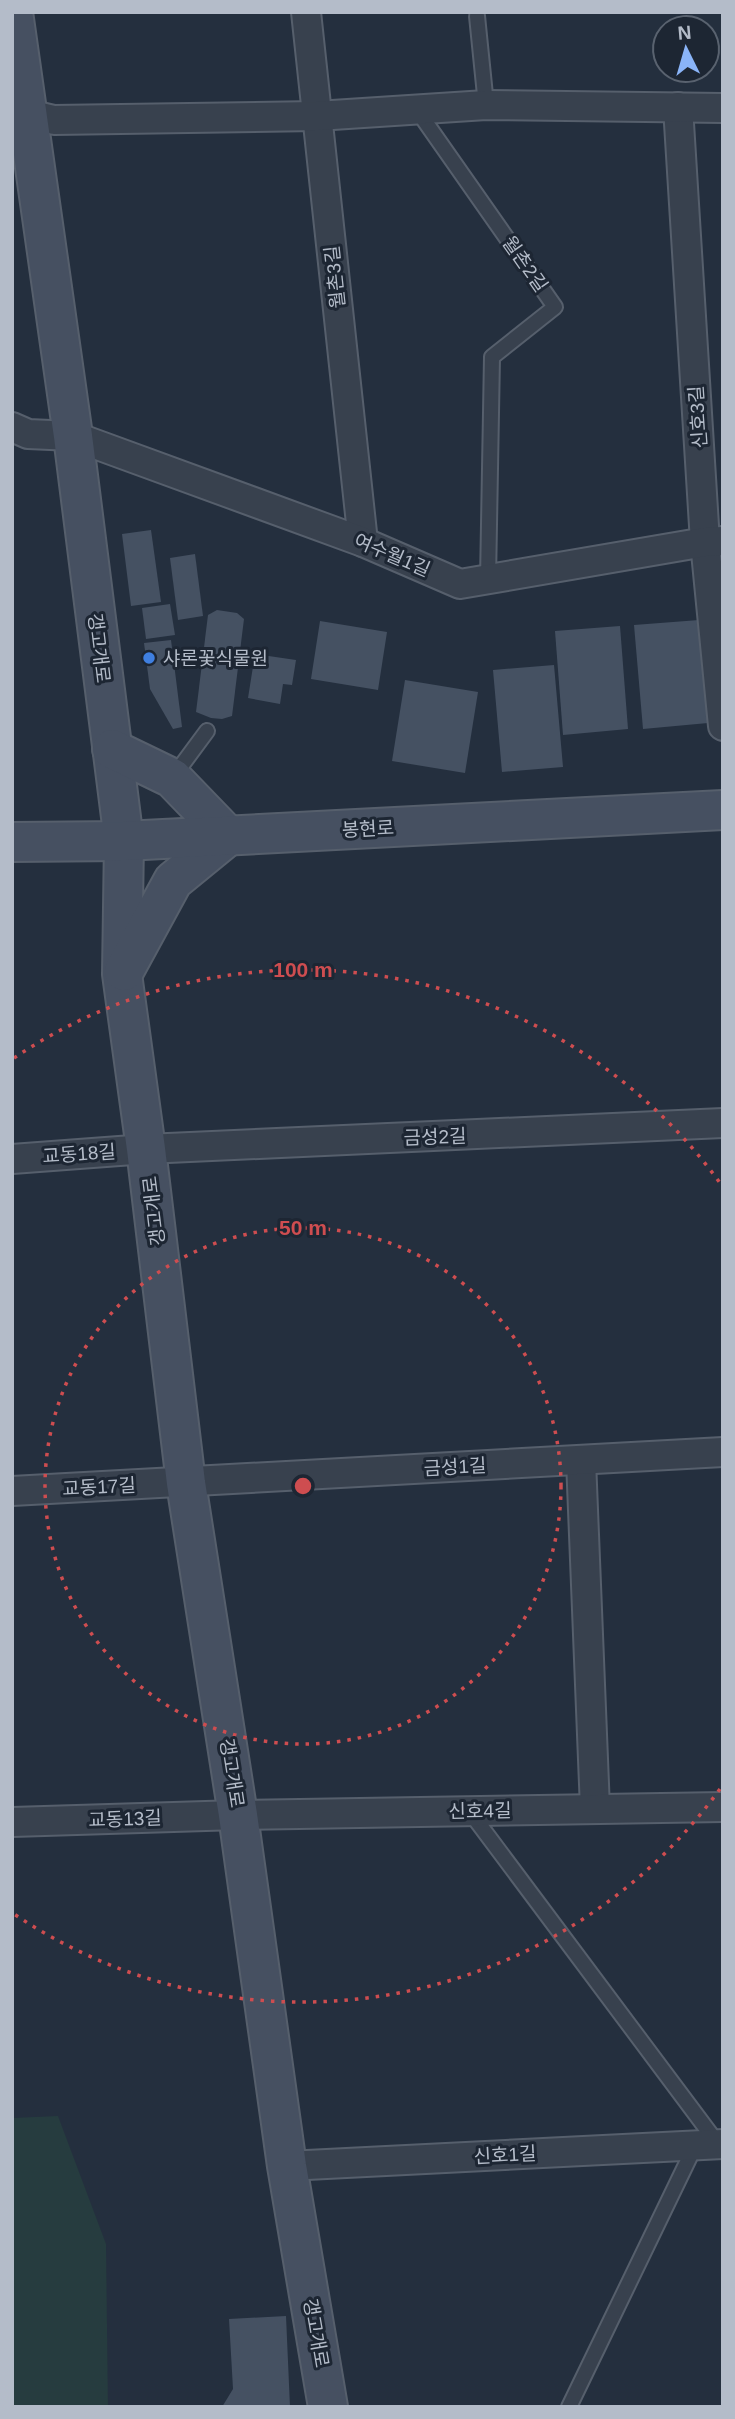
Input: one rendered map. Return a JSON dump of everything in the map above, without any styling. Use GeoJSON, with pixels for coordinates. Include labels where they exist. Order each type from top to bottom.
{"type":"FeatureCollection","features":[{"type":"Feature","properties":{"kind":"street","name":"갱고개로"},"geometry":{"type":"LineString","coordinates":[[13,12],[20,111],[73,436],[124,841],[122,974],[187,1483],[238,1815],[287,2166],[328,2407]]}},
{"type":"Feature","properties":{"kind":"street","name":"월촌3길"},"geometry":{"type":"LineString","coordinates":[[306,12],[363,542]]}},
{"type":"Feature","properties":{"kind":"street"},"geometry":{"type":"LineString","coordinates":[[20,111],[54,120],[317,117],[486,105],[723,108]]}},
{"type":"Feature","properties":{"kind":"street","name":"신호3길"},"geometry":{"type":"LineString","coordinates":[[678,107],[714,541],[723,726]]}},
{"type":"Feature","properties":{"kind":"street","name":"여수월1길"},"geometry":{"type":"LineString","coordinates":[[12,427],[28,434],[73,436],[363,542],[460,584],[714,541]]}},
{"type":"Feature","properties":{"kind":"street"},"geometry":{"type":"LineString","coordinates":[[112,750],[172,778],[228,836],[173,881],[122,974]]}},
{"type":"Feature","properties":{"kind":"street","name":"봉현로"},"geometry":{"type":"LineString","coordinates":[[12,842],[124,841],[723,810]]}},
{"type":"Feature","properties":{"kind":"street","name":"금성2길"},"geometry":{"type":"LineString","coordinates":[[146,1149],[723,1123]]}},
{"type":"Feature","properties":{"kind":"street","name":"교동18길"},"geometry":{"type":"LineString","coordinates":[[12,1158],[146,1149]]}},
{"type":"Feature","properties":{"kind":"street","name":"금성1길"},"geometry":{"type":"LineString","coordinates":[[187,1483],[723,1452]]}},
{"type":"Feature","properties":{"kind":"street"},"geometry":{"type":"LineString","coordinates":[[581,1460],[595,1809]]}},
{"type":"Feature","properties":{"kind":"street","name":"교동17길"},"geometry":{"type":"LineString","coordinates":[[12,1492],[187,1483]]}},
{"type":"Feature","properties":{"kind":"street","name":"신호4길"},"geometry":{"type":"LineString","coordinates":[[238,1815],[723,1807]]}},
{"type":"Feature","properties":{"kind":"street","name":"교동13길"},"geometry":{"type":"LineString","coordinates":[[12,1822],[238,1815]]}},
{"type":"Feature","properties":{"kind":"street","name":"신호1길"},"geometry":{"type":"LineString","coordinates":[[287,2166],[712,2145]]}},
{"type":"Feature","properties":{"kind":"lane"},"geometry":{"type":"LineString","coordinates":[[477,16],[486,105]]}},
{"type":"Feature","properties":{"kind":"lane","name":"월촌2길"},"geometry":{"type":"LineString","coordinates":[[417,110],[555,307],[492,357],[488,580]]}},
{"type":"Feature","properties":{"kind":"lane"},"geometry":{"type":"LineString","coordinates":[[172,778],[207,731]]}},
{"type":"Feature","properties":{"kind":"lane"},"geometry":{"type":"LineString","coordinates":[[469,1811],[712,2145],[569,2407]]}},
{"type":"Feature","properties":{"kind":"green space"},"geometry":{"type":"Polygon","coordinates":[[[58,2116],[106,2244],[108,2407],[12,2407],[12,2118],[58,2116]]]}},
{"type":"Feature","properties":{"kind":"building"},"geometry":{"type":"Polygon","coordinates":[[[151,530],[161,602],[131,606],[122,534],[151,530]]]}},
{"type":"Feature","properties":{"kind":"building"},"geometry":{"type":"Polygon","coordinates":[[[195,554],[203,616],[178,620],[170,558],[195,554]]]}},
{"type":"Feature","properties":{"kind":"building"},"geometry":{"type":"Polygon","coordinates":[[[170,604],[175,635],[146,639],[142,608],[170,604]]]}},
{"type":"Feature","properties":{"kind":"building"},"geometry":{"type":"Polygon","coordinates":[[[217,610],[237,613],[244,619],[232,716],[222,719],[196,712],[208,615],[217,610]]]}},
{"type":"Feature","properties":{"kind":"building"},"geometry":{"type":"Polygon","coordinates":[[[699,620],[708,723],[643,729],[634,625],[699,620]]]}},
{"type":"Feature","properties":{"kind":"building"},"geometry":{"type":"Polygon","coordinates":[[[320,621],[387,632],[378,690],[311,679],[320,621]]]}},
{"type":"Feature","properties":{"kind":"building"},"geometry":{"type":"Polygon","coordinates":[[[620,626],[628,729],[563,735],[555,631],[620,626]]]}},
{"type":"Feature","properties":{"kind":"building"},"geometry":{"type":"Polygon","coordinates":[[[171,640],[182,727],[173,729],[150,689],[144,643],[171,640]]]}},
{"type":"Feature","properties":{"kind":"building"},"geometry":{"type":"Polygon","coordinates":[[[255,654],[296,660],[292,685],[283,684],[280,704],[248,698],[255,654]]]}},
{"type":"Feature","properties":{"kind":"building"},"geometry":{"type":"Polygon","coordinates":[[[554,665],[563,767],[502,772],[493,670],[554,665]]]}},
{"type":"Feature","properties":{"kind":"building"},"geometry":{"type":"Polygon","coordinates":[[[405,680],[478,692],[465,773],[392,761],[405,680]]]}},
{"type":"Feature","properties":{"kind":"building"},"geometry":{"type":"Polygon","coordinates":[[[286,2316],[290,2407],[222,2407],[233,2389],[229,2319],[286,2316]]]}},
{"type":"Feature","properties":{"kind":"place","name":"샤론꽃식물원"},"geometry":{"type":"Point","coordinates":[149,658]}}]}
